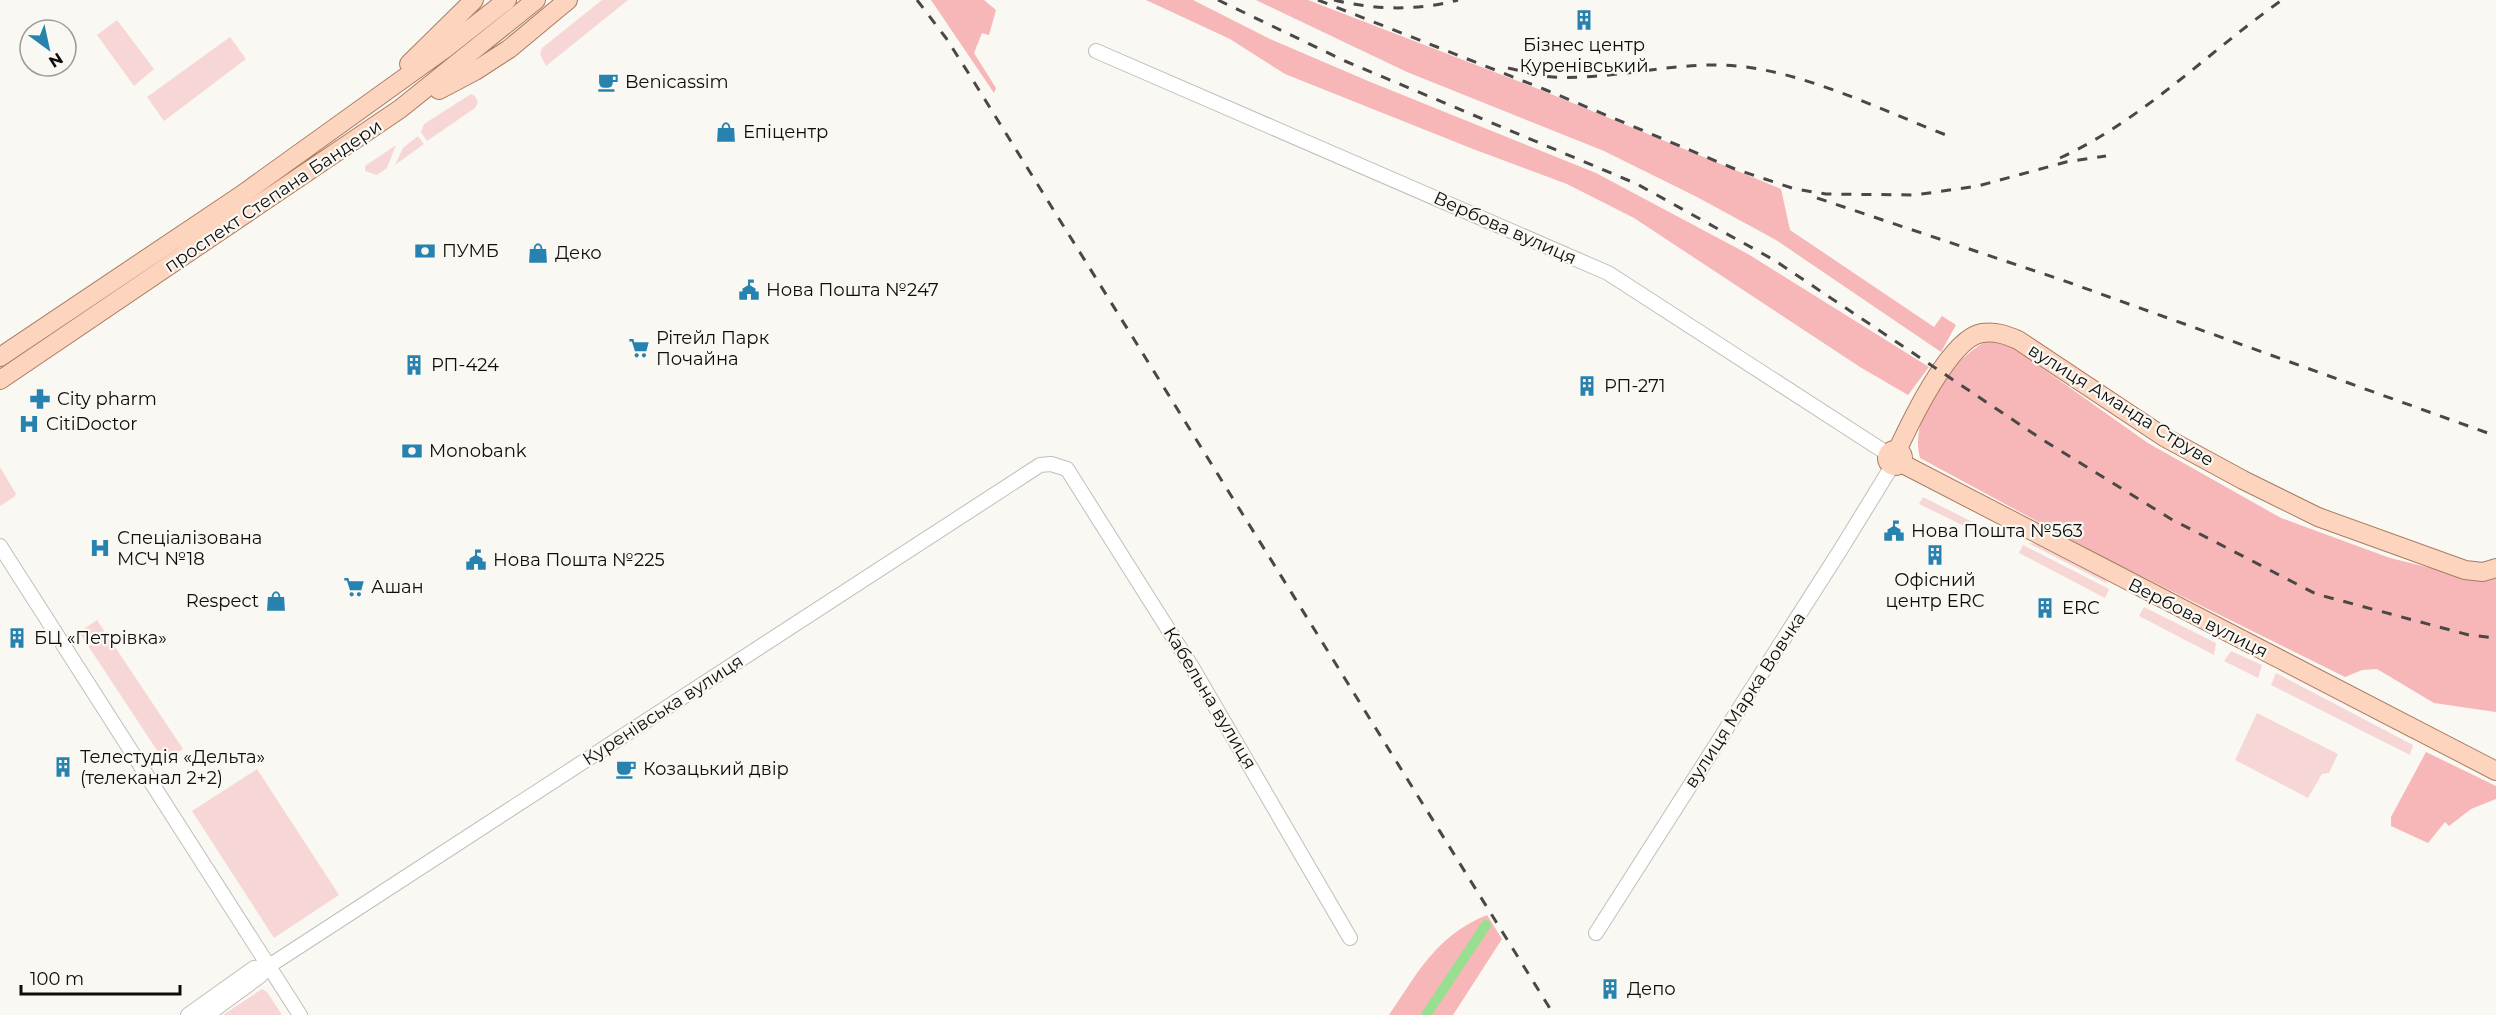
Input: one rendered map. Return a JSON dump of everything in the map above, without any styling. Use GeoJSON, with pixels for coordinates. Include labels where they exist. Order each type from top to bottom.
{"type":"FeatureCollection","features":[{"type":"Feature","properties":{"kind":"main road"},"geometry":{"type":"LineString","coordinates":[[369,103],[474,0]]}},
{"type":"Feature","properties":{"kind":"main road","name":"проспект Степана Бандери"},"geometry":{"type":"LineString","coordinates":[[0,357],[240,196],[507,0]]}},
{"type":"Feature","properties":{"kind":"main road","name":"проспект Степана Бандери"},"geometry":{"type":"LineString","coordinates":[[0,380],[400,110],[536,0]]}},
{"type":"Feature","properties":{"kind":"main road"},"geometry":{"type":"LineString","coordinates":[[400,110],[509,49],[568,0]]}},
{"type":"Feature","properties":{"kind":"main road","name":"вулиця Аманда Струве"},"geometry":{"type":"LineString","coordinates":[[1894,458],[1925,393],[1949,360],[1964,344],[1980,333],[1999,332],[2018,340],[2164,437],[2318,517],[2465,570],[2483,572],[2496,568]]}},
{"type":"Feature","properties":{"kind":"main road","name":"Вербова вулиця"},"geometry":{"type":"LineString","coordinates":[[1894,458],[2496,771]]}},
{"type":"Feature","properties":{"kind":"street","name":"Вербова вулиця"},"geometry":{"type":"LineString","coordinates":[[1096,51],[1608,273],[1894,458]]}},
{"type":"Feature","properties":{"kind":"street","name":"вулиця Марка Вовчка"},"geometry":{"type":"LineString","coordinates":[[1596,933],[1841,549],[1894,458]]}},
{"type":"Feature","properties":{"kind":"street","name":"Куренівська вулиця"},"geometry":{"type":"LineString","coordinates":[[207,1015],[260,976],[269,966],[1040,465],[1060,465]]}},
{"type":"Feature","properties":{"kind":"street","name":"Кабельна вулиця"},"geometry":{"type":"LineString","coordinates":[[1060,465],[1067,469],[1192,667],[1350,938]]}},
{"type":"Feature","properties":{"kind":"street"},"geometry":{"type":"LineString","coordinates":[[0,546],[300,1015]]}},
{"type":"Feature","properties":{"kind":"street","name":"Куренівська вулиця"},"geometry":{"type":"LineString","coordinates":[[188,1015],[254,968],[269,966]]}},
{"type":"Feature","properties":{"kind":"shaded area"},"geometry":{"type":"Polygon","coordinates":[[[602,0],[628,0],[546,66],[540,54],[542,48],[602,0]]]}},
{"type":"Feature","properties":{"kind":"shaded area"},"geometry":{"type":"Polygon","coordinates":[[[931,0],[984,0],[996,10],[989,35],[982,33],[974,53],[996,88],[994,93],[931,0]]]}},
{"type":"Feature","properties":{"kind":"shaded area"},"geometry":{"type":"Polygon","coordinates":[[[1146,0],[1193,0],[1270,39],[1596,173],[1748,254],[1929,367],[1908,395],[1860,367],[1634,218],[1567,184],[1285,74],[1230,39],[1146,0]]]}},
{"type":"Feature","properties":{"kind":"shaded area"},"geometry":{"type":"Polygon","coordinates":[[[1256,0],[1308,0],[1546,92],[1781,189],[1790,230],[1934,327],[1942,316],[1956,325],[1941,352],[1776,240],[1697,197],[1604,151],[1407,72],[1256,0]]]}},
{"type":"Feature","properties":{"kind":"shaded area"},"geometry":{"type":"Polygon","coordinates":[[[117,20],[154,69],[134,86],[97,35],[117,20]]]}},
{"type":"Feature","properties":{"kind":"shaded area"},"geometry":{"type":"Polygon","coordinates":[[[230,37],[246,59],[164,121],[147,97],[230,37]]]}},
{"type":"Feature","properties":{"kind":"shaded area"},"geometry":{"type":"Polygon","coordinates":[[[471,94],[478,102],[475,108],[427,141],[421,132],[424,124],[471,94]]]}},
{"type":"Feature","properties":{"kind":"shaded area"},"geometry":{"type":"Polygon","coordinates":[[[418,136],[424,144],[395,165],[403,148],[418,136]]]}},
{"type":"Feature","properties":{"kind":"shaded area"},"geometry":{"type":"Polygon","coordinates":[[[396,145],[387,168],[377,175],[365,171],[365,166],[396,145]]]}},
{"type":"Feature","properties":{"kind":"shaded area"},"geometry":{"type":"Polygon","coordinates":[[[1987,341],[2001,342],[2015,349],[2148,443],[2281,518],[2390,558],[2480,580],[2496,578],[2496,712],[2434,703],[2377,669],[2362,670],[2345,677],[2105,558],[1920,458],[1918,442],[1920,425],[1936,390],[1960,361],[1987,341]]]}},
{"type":"Feature","properties":{"kind":"shaded area"},"geometry":{"type":"Polygon","coordinates":[[[0,467],[16,494],[0,506],[0,467]]]}},
{"type":"Feature","properties":{"kind":"shaded area"},"geometry":{"type":"Polygon","coordinates":[[[1923,497],[1988,530],[1987,537],[1919,504],[1923,497]]]}},
{"type":"Feature","properties":{"kind":"shaded area"},"geometry":{"type":"Polygon","coordinates":[[[2028,543],[2039,544],[2102,576],[2108,584],[2028,543]]]}},
{"type":"Feature","properties":{"kind":"shaded area"},"geometry":{"type":"Polygon","coordinates":[[[2023,545],[2109,589],[2105,598],[2019,553],[2023,545]]]}},
{"type":"Feature","properties":{"kind":"shaded area"},"geometry":{"type":"Polygon","coordinates":[[[2144,607],[2216,643],[2214,655],[2139,616],[2144,607]]]}},
{"type":"Feature","properties":{"kind":"shaded area"},"geometry":{"type":"Polygon","coordinates":[[[97,620],[183,749],[164,761],[79,632],[97,620]]]}},
{"type":"Feature","properties":{"kind":"shaded area"},"geometry":{"type":"Polygon","coordinates":[[[2231,651],[2262,665],[2258,678],[2224,661],[2231,651]]]}},
{"type":"Feature","properties":{"kind":"shaded area"},"geometry":{"type":"Polygon","coordinates":[[[2284,668],[2410,734],[2414,740],[2278,670],[2284,668]]]}},
{"type":"Feature","properties":{"kind":"shaded area"},"geometry":{"type":"Polygon","coordinates":[[[2276,673],[2413,745],[2410,755],[2271,685],[2276,673]]]}},
{"type":"Feature","properties":{"kind":"shaded area"},"geometry":{"type":"Polygon","coordinates":[[[2257,713],[2338,754],[2329,773],[2322,774],[2308,798],[2235,760],[2257,713]]]}},
{"type":"Feature","properties":{"kind":"shaded area"},"geometry":{"type":"Polygon","coordinates":[[[2426,752],[2496,786],[2496,799],[2471,809],[2449,826],[2445,822],[2428,843],[2391,826],[2391,817],[2426,752]]]}},
{"type":"Feature","properties":{"kind":"shaded area"},"geometry":{"type":"Polygon","coordinates":[[[257,769],[339,895],[274,938],[192,811],[257,769]]]}},
{"type":"Feature","properties":{"kind":"shaded area"},"geometry":{"type":"Polygon","coordinates":[[[1487,915],[1502,939],[1453,1015],[1389,1015],[1441,944],[1454,933],[1487,915]]]}},
{"type":"Feature","properties":{"kind":"shaded area"},"geometry":{"type":"Polygon","coordinates":[[[262,989],[267,992],[282,1015],[223,1015],[262,989]]]}},
{"type":"Feature","properties":{"kind":"waterway"},"geometry":{"type":"LineString","coordinates":[[1426,1015],[1486,925]]}},
{"type":"Feature","properties":{"kind":"railway"},"geometry":{"type":"LineString","coordinates":[[917,0],[946,38],[969,74],[1554,1015]]}},
{"type":"Feature","properties":{"kind":"railway"},"geometry":{"type":"LineString","coordinates":[[1218,0],[1345,61],[1637,184],[1774,260],[2043,440],[2171,519],[2316,594],[2469,635],[2496,638]]}},
{"type":"Feature","properties":{"kind":"railway"},"geometry":{"type":"LineString","coordinates":[[1318,0],[1546,90],[1735,169],[1795,189],[1826,194],[1915,195],[1978,186],[2066,162],[2106,156]]}},
{"type":"Feature","properties":{"kind":"railway"},"geometry":{"type":"LineString","coordinates":[[1334,0],[1365,6],[1396,8],[1427,6],[1458,0]]}},
{"type":"Feature","properties":{"kind":"railway"},"geometry":{"type":"LineString","coordinates":[[2060,158],[2091,142],[2147,105],[2282,0]]}},
{"type":"Feature","properties":{"kind":"railway"},"geometry":{"type":"LineString","coordinates":[[1508,68],[1536,75],[1574,77],[1700,65],[1750,68],[1780,73],[1810,82],[1954,138]]}},
{"type":"Feature","properties":{"kind":"railway"},"geometry":{"type":"LineString","coordinates":[[1817,198],[2062,280],[2496,436]]}},
{"type":"Feature","properties":{"kind":"place","name":"Бізнес центр Куренівський"},"geometry":{"type":"Point","coordinates":[1584,20]}},
{"type":"Feature","properties":{"kind":"place","name":"Benicassim"},"geometry":{"type":"Point","coordinates":[608,82]}},
{"type":"Feature","properties":{"kind":"place","name":"Епіцентр"},"geometry":{"type":"Point","coordinates":[726,132]}},
{"type":"Feature","properties":{"kind":"place","name":"ПУМБ"},"geometry":{"type":"Point","coordinates":[425,251]}},
{"type":"Feature","properties":{"kind":"place","name":"Деко"},"geometry":{"type":"Point","coordinates":[538,253]}},
{"type":"Feature","properties":{"kind":"place","name":"Нова Пошта №247"},"geometry":{"type":"Point","coordinates":[749,290]}},
{"type":"Feature","properties":{"kind":"place","name":"Рітейл Парк Почайна"},"geometry":{"type":"Point","coordinates":[639,348]}},
{"type":"Feature","properties":{"kind":"place","name":"РП-424"},"geometry":{"type":"Point","coordinates":[414,365]}},
{"type":"Feature","properties":{"kind":"place","name":"РП-271"},"geometry":{"type":"Point","coordinates":[1587,386]}},
{"type":"Feature","properties":{"kind":"place","name":"City pharm"},"geometry":{"type":"Point","coordinates":[40,399]}},
{"type":"Feature","properties":{"kind":"place","name":"CitiDoctor"},"geometry":{"type":"Point","coordinates":[29,424]}},
{"type":"Feature","properties":{"kind":"place","name":"Monobank"},"geometry":{"type":"Point","coordinates":[412,451]}},
{"type":"Feature","properties":{"kind":"place","name":"Нова Пошта №563"},"geometry":{"type":"Point","coordinates":[1894,531]}},
{"type":"Feature","properties":{"kind":"place","name":"Спеціалізована МСЧ №18"},"geometry":{"type":"Point","coordinates":[100,548]}},
{"type":"Feature","properties":{"kind":"place","name":"Офісний центр ERC"},"geometry":{"type":"Point","coordinates":[1935,555]}},
{"type":"Feature","properties":{"kind":"place","name":"Нова Пошта №225"},"geometry":{"type":"Point","coordinates":[476,560]}},
{"type":"Feature","properties":{"kind":"place","name":"Ашан"},"geometry":{"type":"Point","coordinates":[354,587]}},
{"type":"Feature","properties":{"kind":"place","name":"Respect"},"geometry":{"type":"Point","coordinates":[276,601]}},
{"type":"Feature","properties":{"kind":"place","name":"ERC"},"geometry":{"type":"Point","coordinates":[2045,608]}},
{"type":"Feature","properties":{"kind":"place","name":"БЦ «Петрівка»"},"geometry":{"type":"Point","coordinates":[17,638]}},
{"type":"Feature","properties":{"kind":"place","name":"Телестудія «Дельта» (телеканал 2+2)"},"geometry":{"type":"Point","coordinates":[63,767]}},
{"type":"Feature","properties":{"kind":"place","name":"Козацький двір"},"geometry":{"type":"Point","coordinates":[626,769]}},
{"type":"Feature","properties":{"kind":"place","name":"Депо"},"geometry":{"type":"Point","coordinates":[1610,989]}}]}
